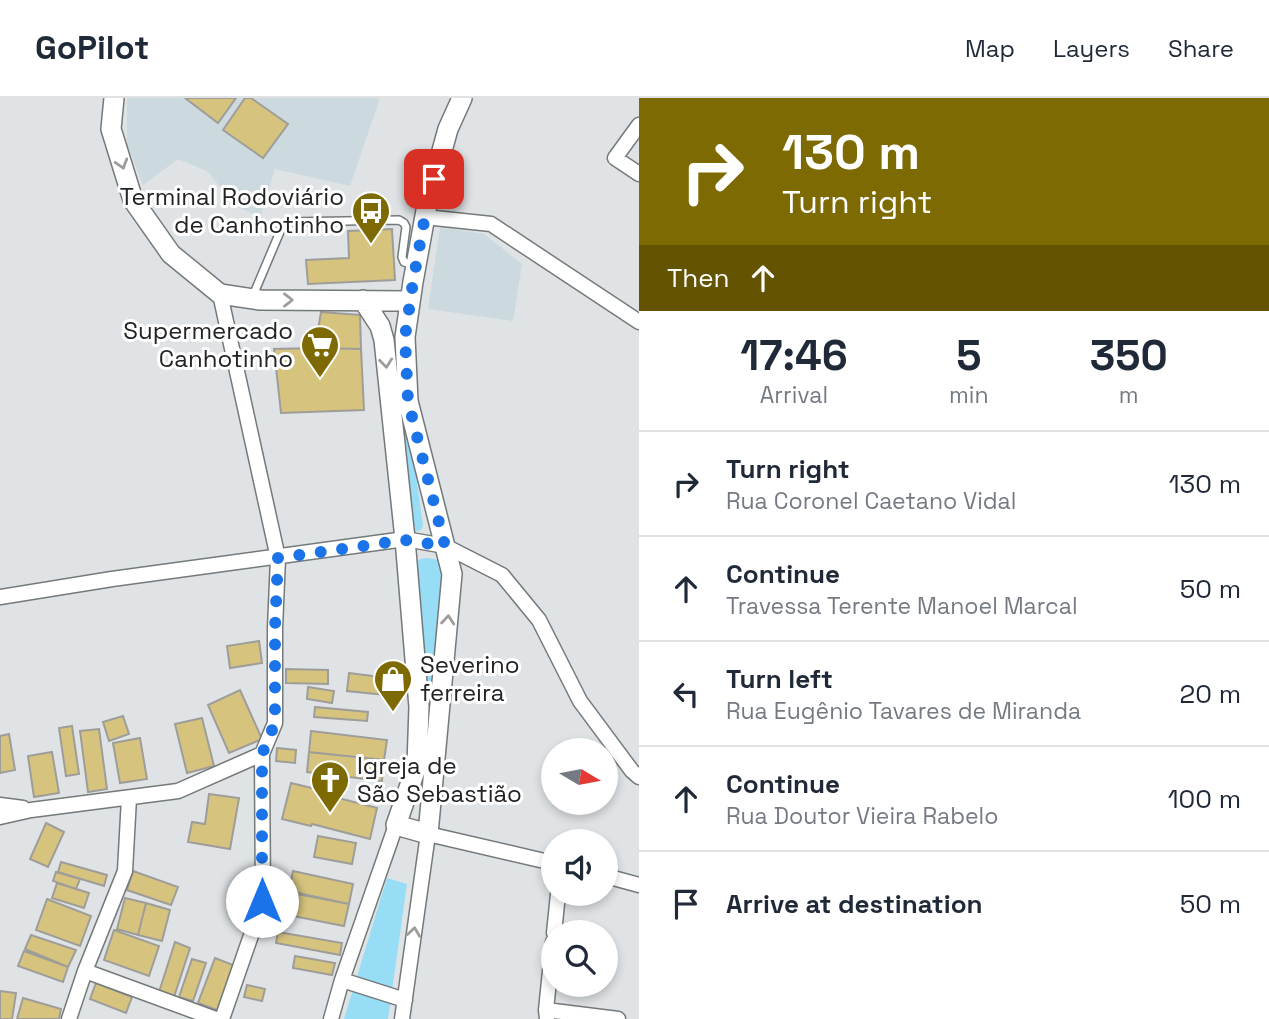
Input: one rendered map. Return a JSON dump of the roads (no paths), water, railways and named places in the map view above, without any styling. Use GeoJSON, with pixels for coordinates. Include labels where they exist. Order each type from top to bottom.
{"type":"FeatureCollection","features":[{"type":"Feature","properties":{"kind":"street"},"geometry":{"type":"LineString","coordinates":[[114,98],[111,129],[133,200],[171,254],[220,294],[252,299],[410,301]]}},
{"type":"Feature","properties":{"kind":"street"},"geometry":{"type":"LineString","coordinates":[[402,1019],[428,834],[427,744],[452,574],[408,401],[405,337],[425,217],[448,129],[463,98]]}},
{"type":"Feature","properties":{"kind":"street"},"geometry":{"type":"LineString","coordinates":[[639,125],[615,158],[639,174]]}},
{"type":"Feature","properties":{"kind":"street"},"geometry":{"type":"LineString","coordinates":[[425,217],[491,224],[639,322]]}},
{"type":"Feature","properties":{"kind":"street"},"geometry":{"type":"LineString","coordinates":[[220,294],[278,558],[275,723],[262,754],[262,901],[222,1019]]}},
{"type":"Feature","properties":{"kind":"street"},"geometry":{"type":"LineString","coordinates":[[331,1019],[396,825],[427,744],[419,707],[384,340],[380,326],[363,300]]}},
{"type":"Feature","properties":{"kind":"street"},"geometry":{"type":"LineString","coordinates":[[0,597],[112,579],[405,540],[445,546],[502,575],[539,620],[580,701],[632,771],[639,776]]}},
{"type":"Feature","properties":{"kind":"street"},"geometry":{"type":"LineString","coordinates":[[0,817],[31,810],[178,792],[262,754]]}},
{"type":"Feature","properties":{"kind":"street"},"geometry":{"type":"LineString","coordinates":[[69,1019],[125,870],[129,797]]}},
{"type":"Feature","properties":{"kind":"street"},"geometry":{"type":"LineString","coordinates":[[0,805],[31,810]]}},
{"type":"Feature","properties":{"kind":"street"},"geometry":{"type":"LineString","coordinates":[[396,825],[541,860]]}},
{"type":"Feature","properties":{"kind":"street"},"geometry":{"type":"LineString","coordinates":[[618,879],[639,885]]}},
{"type":"Feature","properties":{"kind":"street"},"geometry":{"type":"LineString","coordinates":[[85,971],[216,1019]]}},
{"type":"Feature","properties":{"kind":"street"},"geometry":{"type":"LineString","coordinates":[[342,980],[405,1000]]}},
{"type":"Feature","properties":{"kind":"street"},"geometry":{"type":"LineString","coordinates":[[546,1014],[618,1019]]}},
{"type":"Feature","properties":{"kind":"lane"},"geometry":{"type":"LineString","coordinates":[[252,299],[282,227],[289,222],[399,220],[406,227],[402,257],[404,262],[416,265]]}},
{"type":"Feature","properties":{"kind":"place","name":"Terminal Rodoviário de Canhotinho"},"geometry":{"type":"Point","coordinates":[371,245]}},
{"type":"Feature","properties":{"kind":"place","name":"Supermercado Canhotinho"},"geometry":{"type":"Point","coordinates":[320,379]}},
{"type":"Feature","properties":{"kind":"place","name":"Severino ferreira"},"geometry":{"type":"Point","coordinates":[393,713]}},
{"type":"Feature","properties":{"kind":"place","name":"Igreja de São Sebastião"},"geometry":{"type":"Point","coordinates":[330,814]}}]}
